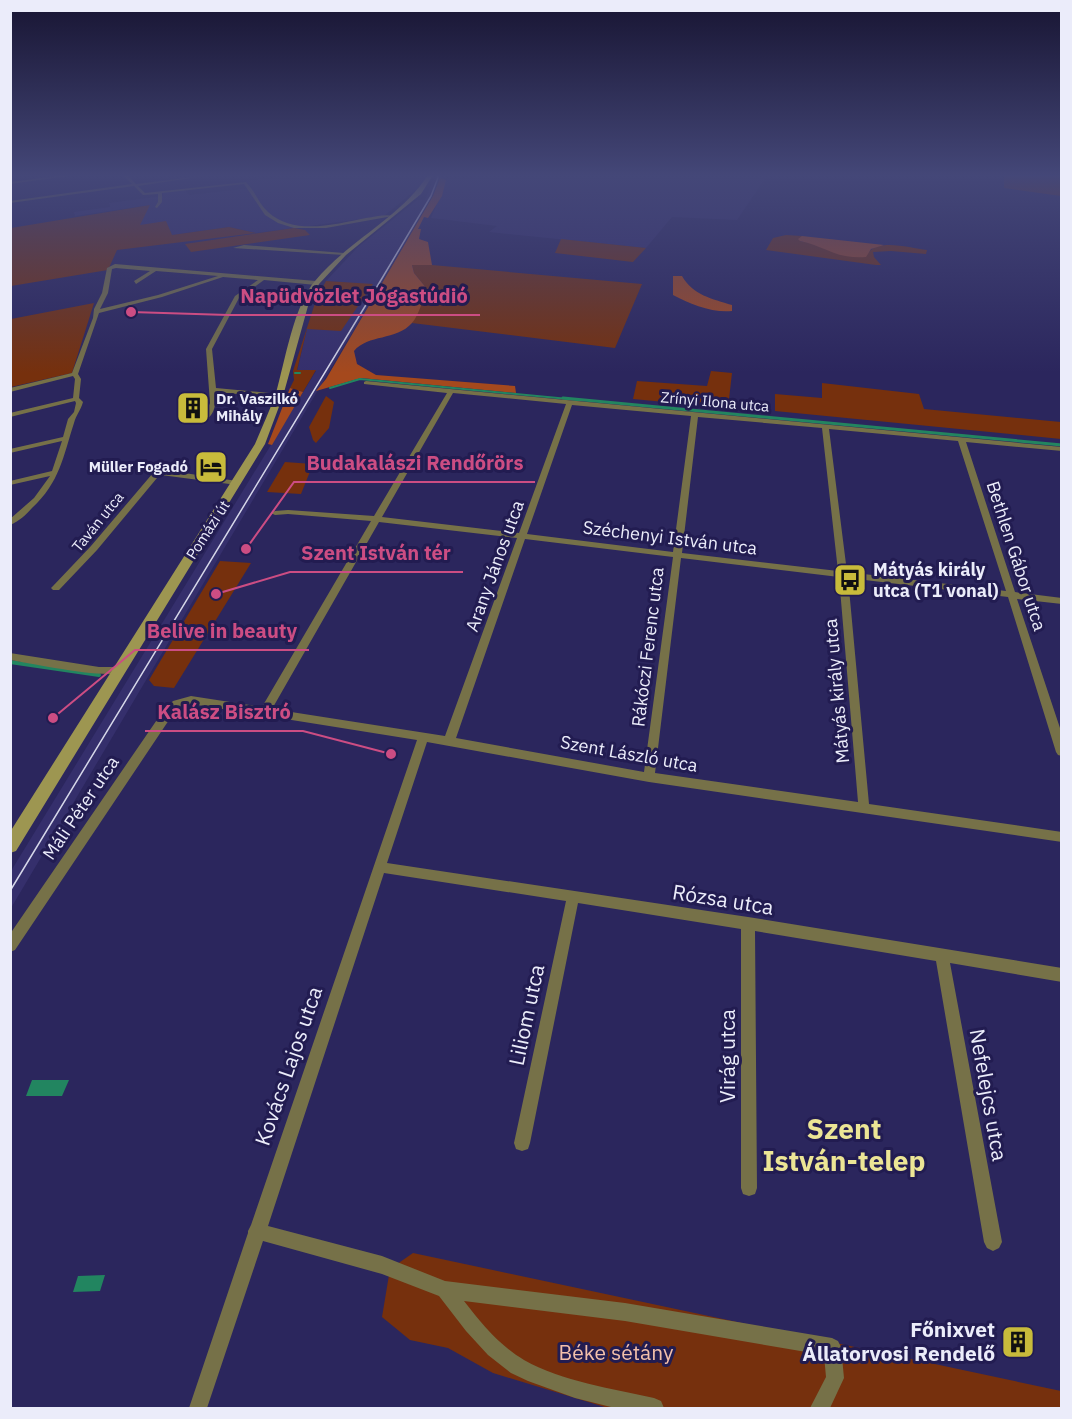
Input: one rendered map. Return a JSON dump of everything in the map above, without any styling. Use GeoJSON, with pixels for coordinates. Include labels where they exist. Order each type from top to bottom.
{"type":"FeatureCollection","features":[{"type":"Feature","properties":{"kind":"main road","name":"Pomázi út"},"geometry":{"type":"LineString","coordinates":[[10,846],[260,444],[279,396],[304,306],[316,283],[360,241]]}},
{"type":"Feature","properties":{"kind":"street"},"geometry":{"type":"LineString","coordinates":[[235,248],[244,246],[344,254]]}},
{"type":"Feature","properties":{"kind":"street"},"geometry":{"type":"LineString","coordinates":[[75,374],[96,318],[96,312],[105,293],[110,268],[115,266],[316,283]]}},
{"type":"Feature","properties":{"kind":"street"},"geometry":{"type":"LineString","coordinates":[[136,282],[156,269]]}},
{"type":"Feature","properties":{"kind":"street"},"geometry":{"type":"LineString","coordinates":[[96,312],[160,296],[227,275]]}},
{"type":"Feature","properties":{"kind":"street"},"geometry":{"type":"LineString","coordinates":[[207,417],[213,404],[209,349],[237,297],[262,279]]}},
{"type":"Feature","properties":{"kind":"street"},"geometry":{"type":"LineString","coordinates":[[10,390],[75,374]]}},
{"type":"Feature","properties":{"kind":"street"},"geometry":{"type":"LineString","coordinates":[[10,523],[46,491],[56,472],[71,419],[77,412],[80,402],[76,399],[78,379],[75,374]]}},
{"type":"Feature","properties":{"kind":"street","name":"Zrínyi Ilona utca"},"geometry":{"type":"LineString","coordinates":[[366,383],[1062,449]]}},
{"type":"Feature","properties":{"kind":"street"},"geometry":{"type":"LineString","coordinates":[[213,390],[279,396]]}},
{"type":"Feature","properties":{"kind":"street"},"geometry":{"type":"LineString","coordinates":[[265,711],[451,391]]}},
{"type":"Feature","properties":{"kind":"street"},"geometry":{"type":"LineString","coordinates":[[10,415],[76,399]]}},
{"type":"Feature","properties":{"kind":"street","name":"Arany János utca"},"geometry":{"type":"LineString","coordinates":[[449,741],[570,402]]}},
{"type":"Feature","properties":{"kind":"street","name":"Rákóczi Ferenc utca"},"geometry":{"type":"LineString","coordinates":[[649,777],[695,414]]}},
{"type":"Feature","properties":{"kind":"street","name":"Mátyás király utca"},"geometry":{"type":"LineString","coordinates":[[825,426],[843,575],[864,809]]}},
{"type":"Feature","properties":{"kind":"street"},"geometry":{"type":"LineString","coordinates":[[10,451],[67,438]]}},
{"type":"Feature","properties":{"kind":"street","name":"Bethlen Gábor utca"},"geometry":{"type":"LineString","coordinates":[[961,439],[1062,752]]}},
{"type":"Feature","properties":{"kind":"street"},"geometry":{"type":"LineString","coordinates":[[141,468],[160,473],[237,483]]}},
{"type":"Feature","properties":{"kind":"street"},"geometry":{"type":"LineString","coordinates":[[10,483],[56,472]]}},
{"type":"Feature","properties":{"kind":"street","name":"Taván utca"},"geometry":{"type":"LineString","coordinates":[[56,588],[78,568],[154,476],[160,473]]}},
{"type":"Feature","properties":{"kind":"street","name":"Széchenyi István utca"},"geometry":{"type":"LineString","coordinates":[[275,513],[377,519],[1062,601]]}},
{"type":"Feature","properties":{"kind":"street"},"geometry":{"type":"LineString","coordinates":[[10,656],[99,671],[119,671]]}},
{"type":"Feature","properties":{"kind":"street","name":"Szent László utca"},"geometry":{"type":"LineString","coordinates":[[191,700],[449,741],[649,777],[1062,837]]}},
{"type":"Feature","properties":{"kind":"street","name":"Máli Péter utca"},"geometry":{"type":"LineString","coordinates":[[10,946],[166,714],[177,704],[191,700]]}},
{"type":"Feature","properties":{"kind":"street","name":"Kovács Lajos utca"},"geometry":{"type":"LineString","coordinates":[[198,1408],[423,738]]}},
{"type":"Feature","properties":{"kind":"street","name":"Rózsa utca"},"geometry":{"type":"LineString","coordinates":[[379,867],[748,923],[1062,975]]}},
{"type":"Feature","properties":{"kind":"street","name":"Liliom utca"},"geometry":{"type":"LineString","coordinates":[[522,1143],[573,896]]}},
{"type":"Feature","properties":{"kind":"street","name":"Virág utca"},"geometry":{"type":"LineString","coordinates":[[748,923],[749,1188]]}},
{"type":"Feature","properties":{"kind":"street","name":"Nefelejcs utca"},"geometry":{"type":"LineString","coordinates":[[942,955],[993,1242]]}},
{"type":"Feature","properties":{"kind":"street"},"geometry":{"type":"LineString","coordinates":[[256,1231],[382,1265],[445,1290],[625,1312],[832,1347],[835,1378],[820,1408]]}},
{"type":"Feature","properties":{"kind":"street"},"geometry":{"type":"LineString","coordinates":[[445,1290],[465,1317],[504,1357],[542,1378],[654,1408]]}},
{"type":"Feature","properties":{"kind":"shaded area"},"geometry":{"type":"Polygon","coordinates":[[[365,241],[406,241],[11,908],[11,871],[316,371],[297,371],[307,329],[356,307],[372,285],[326,281],[365,241]]]}},
{"type":"Feature","properties":{"kind":"shaded area"},"geometry":{"type":"Polygon","coordinates":[[[407,241],[426,241],[428,242],[432,265],[412,265],[414,273],[427,289],[414,320],[398,333],[360,346],[354,351],[357,364],[376,375],[515,386],[516,393],[361,378],[316,391],[326,379],[407,241]]]}},
{"type":"Feature","properties":{"kind":"shaded area"},"geometry":{"type":"Polygon","coordinates":[[[579,241],[652,241],[646,248],[579,241]]]}},
{"type":"Feature","properties":{"kind":"shaded area"},"geometry":{"type":"Polygon","coordinates":[[[801,241],[850,241],[884,245],[871,249],[866,257],[855,257],[838,254],[801,241]]]}},
{"type":"Feature","properties":{"kind":"shaded area"},"geometry":{"type":"Polygon","coordinates":[[[673,276],[682,276],[697,292],[732,305],[732,311],[717,311],[701,307],[673,295],[673,276]]]}},
{"type":"Feature","properties":{"kind":"shaded area"},"geometry":{"type":"Polygon","coordinates":[[[290,388],[303,392],[272,445],[268,444],[290,388]]]}},
{"type":"Feature","properties":{"kind":"shaded area"},"geometry":{"type":"Polygon","coordinates":[[[32,1080],[69,1080],[62,1096],[26,1096],[32,1080]]]}},
{"type":"Feature","properties":{"kind":"shaded area"},"geometry":{"type":"Polygon","coordinates":[[[105,1275],[100,1291],[73,1292],[78,1276],[105,1275]]]}},
{"type":"Feature","properties":{"kind":"green space"},"geometry":{"type":"Polygon","coordinates":[[[11,241],[189,241],[117,250],[108,270],[11,286],[11,241]]]}},
{"type":"Feature","properties":{"kind":"green space"},"geometry":{"type":"Polygon","coordinates":[[[204,241],[266,241],[191,252],[185,244],[204,241]]]}},
{"type":"Feature","properties":{"kind":"green space"},"geometry":{"type":"Polygon","coordinates":[[[560,241],[646,248],[633,262],[555,253],[560,241]]]}},
{"type":"Feature","properties":{"kind":"green space"},"geometry":{"type":"Polygon","coordinates":[[[771,241],[801,241],[868,253],[873,248],[887,245],[927,250],[926,254],[873,252],[881,265],[876,265],[766,250],[771,241]]]}},
{"type":"Feature","properties":{"kind":"green space"},"geometry":{"type":"Polygon","coordinates":[[[412,265],[642,284],[615,348],[412,323],[427,289],[414,273],[412,265]]]}},
{"type":"Feature","properties":{"kind":"green space"},"geometry":{"type":"Polygon","coordinates":[[[326,281],[373,284],[341,331],[307,329],[297,370],[316,370],[303,392],[290,388],[294,380],[293,371],[316,300],[326,281]]]}},
{"type":"Feature","properties":{"kind":"green space"},"geometry":{"type":"Polygon","coordinates":[[[94,303],[72,373],[11,387],[11,319],[94,303]]]}},
{"type":"Feature","properties":{"kind":"green space"},"geometry":{"type":"Polygon","coordinates":[[[711,371],[732,373],[728,408],[633,399],[637,381],[707,386],[711,371]]]}},
{"type":"Feature","properties":{"kind":"green space"},"geometry":{"type":"Polygon","coordinates":[[[822,383],[919,394],[924,409],[1061,422],[1061,439],[775,411],[775,394],[822,398],[822,383]]]}},
{"type":"Feature","properties":{"kind":"green space"},"geometry":{"type":"Polygon","coordinates":[[[326,396],[334,402],[329,428],[316,443],[309,427],[326,396]]]}},
{"type":"Feature","properties":{"kind":"green space"},"geometry":{"type":"Polygon","coordinates":[[[285,462],[313,464],[301,494],[267,492],[285,462]]]}},
{"type":"Feature","properties":{"kind":"green space"},"geometry":{"type":"Polygon","coordinates":[[[220,561],[251,563],[174,688],[154,686],[149,680],[220,561]]]}},
{"type":"Feature","properties":{"kind":"green space","name":"Béke sétány"},"geometry":{"type":"Polygon","coordinates":[[[413,1253],[1061,1391],[1061,1408],[608,1408],[493,1373],[448,1348],[410,1340],[382,1317],[390,1269],[413,1253]]]}},
{"type":"Feature","properties":{"kind":"waterway"},"geometry":{"type":"LineString","coordinates":[[295,373],[300,373]]}},
{"type":"Feature","properties":{"kind":"waterway"},"geometry":{"type":"LineString","coordinates":[[330,388],[360,379],[579,400]]}},
{"type":"Feature","properties":{"kind":"waterway"},"geometry":{"type":"LineString","coordinates":[[563,398],[1062,445]]}},
{"type":"Feature","properties":{"kind":"waterway"},"geometry":{"type":"LineString","coordinates":[[10,662],[99,675]]}},
{"type":"Feature","properties":{"kind":"tram line"},"geometry":{"type":"LineString","coordinates":[[10,891],[404,241]]}},
{"type":"Feature","properties":{"kind":"place","name":"Napüdvözlet Jógastúdió"},"geometry":{"type":"Point","coordinates":[131,312]}},
{"type":"Feature","properties":{"kind":"place","name":"Dr. Vaszilkó Mihály"},"geometry":{"type":"Point","coordinates":[193,408]}},
{"type":"Feature","properties":{"kind":"place","name":"Müller Fogadó"},"geometry":{"type":"Point","coordinates":[211,467]}},
{"type":"Feature","properties":{"kind":"place","name":"Budakalászi Rendőrörs"},"geometry":{"type":"Point","coordinates":[246,549]}},
{"type":"Feature","properties":{"kind":"place","name":"Mátyás király utca (T1 vonal)"},"geometry":{"type":"Point","coordinates":[850,580]}},
{"type":"Feature","properties":{"kind":"place","name":"Szent István tér"},"geometry":{"type":"Point","coordinates":[216,594]}},
{"type":"Feature","properties":{"kind":"place","name":"Belive in beauty"},"geometry":{"type":"Point","coordinates":[53,718]}},
{"type":"Feature","properties":{"kind":"place","name":"Kalász Bisztró"},"geometry":{"type":"Point","coordinates":[391,754]}},
{"type":"Feature","properties":{"kind":"place","name":"Főnixvet Állatorvosi Rendelő"},"geometry":{"type":"Point","coordinates":[1018,1342]}},
{"type":"Feature","properties":{"kind":"district","name":"Szent István-telep"},"geometry":{"type":"Point","coordinates":[844,1145]}}]}
